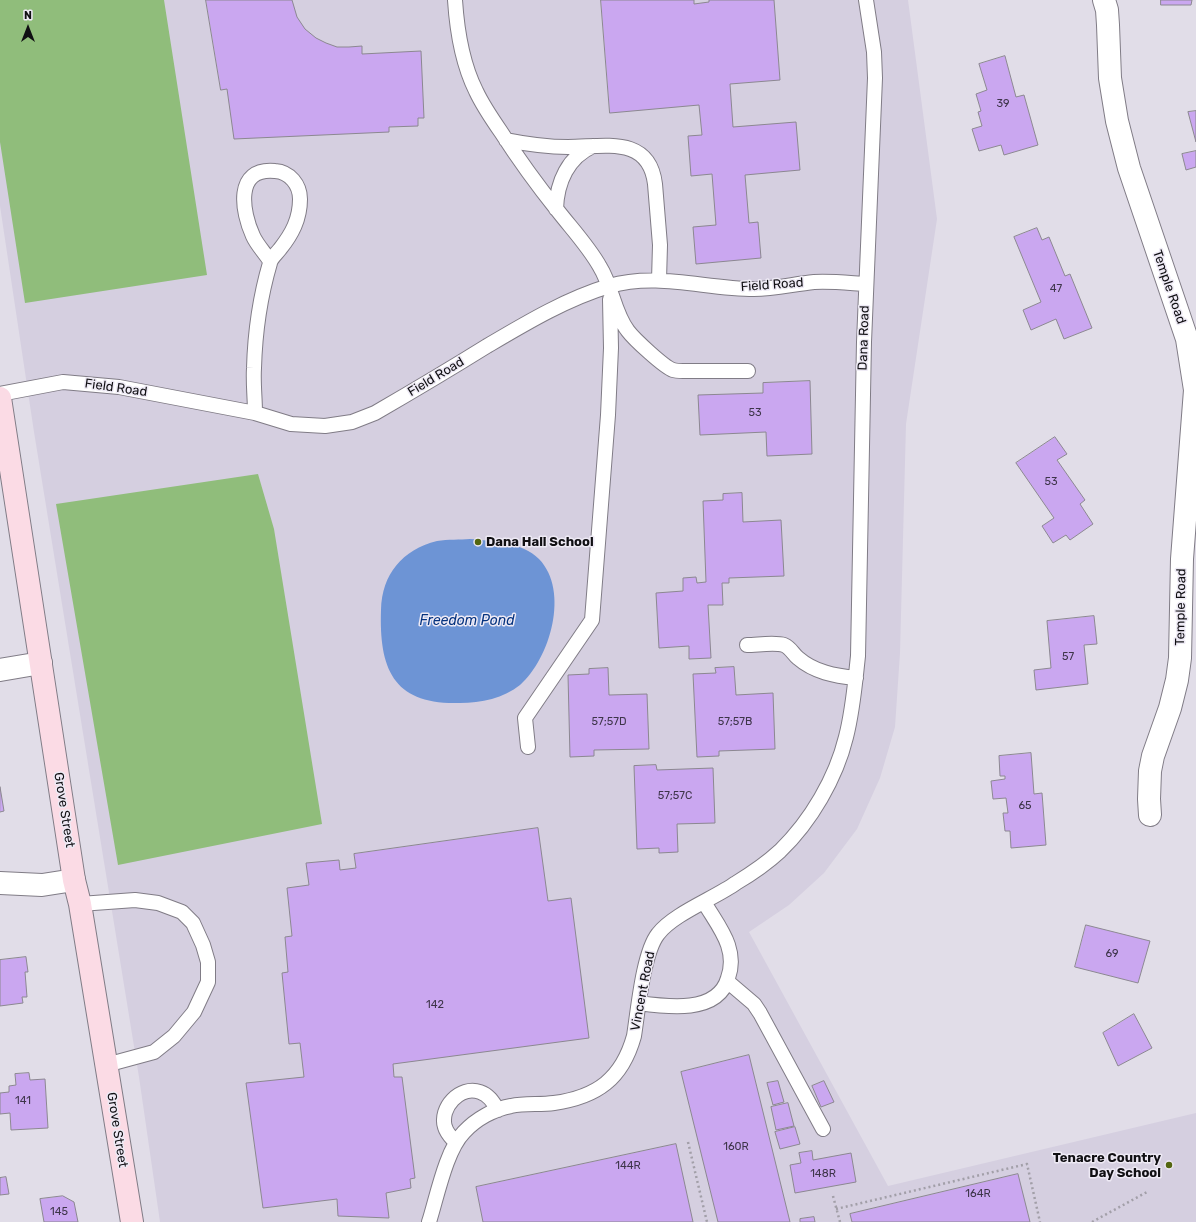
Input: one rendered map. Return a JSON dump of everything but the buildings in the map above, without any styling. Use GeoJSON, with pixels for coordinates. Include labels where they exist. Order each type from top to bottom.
{"type":"FeatureCollection","features":[{"type":"Feature","properties":{"kind":"street","name":"Temple Road"},"geometry":{"type":"LineString","coordinates":[[1104,0],[1107,10],[1110,78],[1117,120],[1129,168],[1187,339],[1195,390],[1182,559],[1180,658],[1177,680],[1170,708],[1153,756],[1150,770],[1150,815]]}},
{"type":"Feature","properties":{"kind":"street","name":"Grove Street"},"geometry":{"type":"LineString","coordinates":[[0,398],[74,880],[80,904],[132,1222]]}},
{"type":"Feature","properties":{"kind":"street"},"geometry":{"type":"LineString","coordinates":[[0,670],[41,664]]}},
{"type":"Feature","properties":{"kind":"street"},"geometry":{"type":"LineString","coordinates":[[0,884],[42,885],[74,880]]}},
{"type":"Feature","properties":{"kind":"lane"},"geometry":{"type":"LineString","coordinates":[[455,0],[458,34],[466,66],[476,92],[529,174],[600,266],[610,286],[623,322],[628,330],[636,340],[666,366],[673,370],[748,371]]}},
{"type":"Feature","properties":{"kind":"lane","name":"Dana Road"},"geometry":{"type":"LineString","coordinates":[[856,678],[858,648],[866,284],[873,153],[875,78],[874,52],[866,0]]}},
{"type":"Feature","properties":{"kind":"lane"},"geometry":{"type":"LineString","coordinates":[[506,140],[551,146],[608,145],[630,148],[638,152],[646,159],[654,174],[660,245],[659,280]]}},
{"type":"Feature","properties":{"kind":"lane"},"geometry":{"type":"LineString","coordinates":[[556,209],[558,192],[564,175],[574,158],[594,146]]}},
{"type":"Feature","properties":{"kind":"lane"},"geometry":{"type":"LineString","coordinates":[[255,413],[254,348],[270,261],[289,237],[294,228],[298,219],[300,199],[299,191],[292,179],[280,171],[265,170],[258,172],[251,177],[244,190],[244,200],[246,214],[254,238],[270,261]]}},
{"type":"Feature","properties":{"kind":"lane","name":"Field Road"},"geometry":{"type":"LineString","coordinates":[[0,394],[63,382],[119,387],[255,413],[291,424],[325,426],[352,422],[375,413],[530,321],[579,297],[610,286],[624,283],[659,280],[754,289],[773,288],[813,282],[866,284]]}},
{"type":"Feature","properties":{"kind":"lane"},"geometry":{"type":"LineString","coordinates":[[528,747],[525,718],[592,620],[608,415],[611,348],[610,286]]}},
{"type":"Feature","properties":{"kind":"lane"},"geometry":{"type":"LineString","coordinates":[[747,645],[779,644],[790,648],[797,657],[818,670],[856,678]]}},
{"type":"Feature","properties":{"kind":"lane","name":"Vincent Road"},"geometry":{"type":"LineString","coordinates":[[429,1222],[450,1153],[464,1132],[498,1110],[512,1106],[553,1103],[569,1100],[596,1091],[617,1074],[625,1062],[630,1050],[634,1036],[648,954],[658,934],[678,918],[736,884],[779,851],[796,834],[809,816],[830,780],[846,738],[856,678]]}},
{"type":"Feature","properties":{"kind":"lane"},"geometry":{"type":"LineString","coordinates":[[80,904],[135,900],[158,903],[182,912],[193,923],[203,945],[208,962],[208,982],[194,1012],[174,1036],[154,1052],[106,1066]]}},
{"type":"Feature","properties":{"kind":"lane"},"geometry":{"type":"LineString","coordinates":[[639,1003],[678,1007],[704,1003],[718,994],[727,981],[731,969],[731,958],[728,946],[724,935],[704,902]]}},
{"type":"Feature","properties":{"kind":"lane"},"geometry":{"type":"LineString","coordinates":[[727,981],[754,1004],[760,1013],[823,1129]]}},
{"type":"Feature","properties":{"kind":"lane"},"geometry":{"type":"LineString","coordinates":[[456,1143],[449,1136],[445,1128],[444,1120],[448,1105],[455,1098],[463,1093],[472,1091],[480,1092],[487,1096],[498,1110]]}},
{"type":"Feature","properties":{"kind":"path"},"geometry":{"type":"LineString","coordinates":[[688,1142],[707,1222]]}},
{"type":"Feature","properties":{"kind":"path"},"geometry":{"type":"LineString","coordinates":[[836,1209],[1027,1164],[1040,1222]]}},
{"type":"Feature","properties":{"kind":"path"},"geometry":{"type":"LineString","coordinates":[[1092,1222],[1147,1192]]}},
{"type":"Feature","properties":{"kind":"path"},"geometry":{"type":"LineString","coordinates":[[833,1196],[840,1222]]}},
{"type":"Feature","properties":{"kind":"shaded area","name":"Dana Hall School"},"geometry":{"type":"Polygon","coordinates":[[[0,0],[908,0],[937,219],[906,424],[900,653],[895,727],[880,778],[857,829],[824,873],[789,905],[749,932],[888,1186],[1196,1113],[1196,1222],[160,1222],[139,1077],[34,432],[0,206],[0,0]]]}},
{"type":"Feature","properties":{"kind":"green space"},"geometry":{"type":"Polygon","coordinates":[[[0,0],[164,0],[207,275],[25,303],[0,142],[0,0]]]}},
{"type":"Feature","properties":{"kind":"green space"},"geometry":{"type":"Polygon","coordinates":[[[258,474],[274,529],[322,824],[118,865],[56,504],[258,474]]]}},
{"type":"Feature","properties":{"kind":"water","name":"Freedom Pond"},"geometry":{"type":"Polygon","coordinates":[[[470,539],[507,543],[532,553],[539,559],[548,573],[553,589],[555,606],[547,642],[540,659],[531,673],[514,690],[492,699],[468,703],[438,702],[420,698],[405,690],[395,680],[388,666],[383,650],[381,610],[385,585],[396,565],[404,557],[425,545],[437,541],[470,539]]]}},
{"type":"Feature","properties":{"kind":"place","name":"Dana Hall School"},"geometry":{"type":"Point","coordinates":[478,542]}},
{"type":"Feature","properties":{"kind":"place","name":"Tenacre Country Day School"},"geometry":{"type":"Point","coordinates":[1169,1165]}}]}
